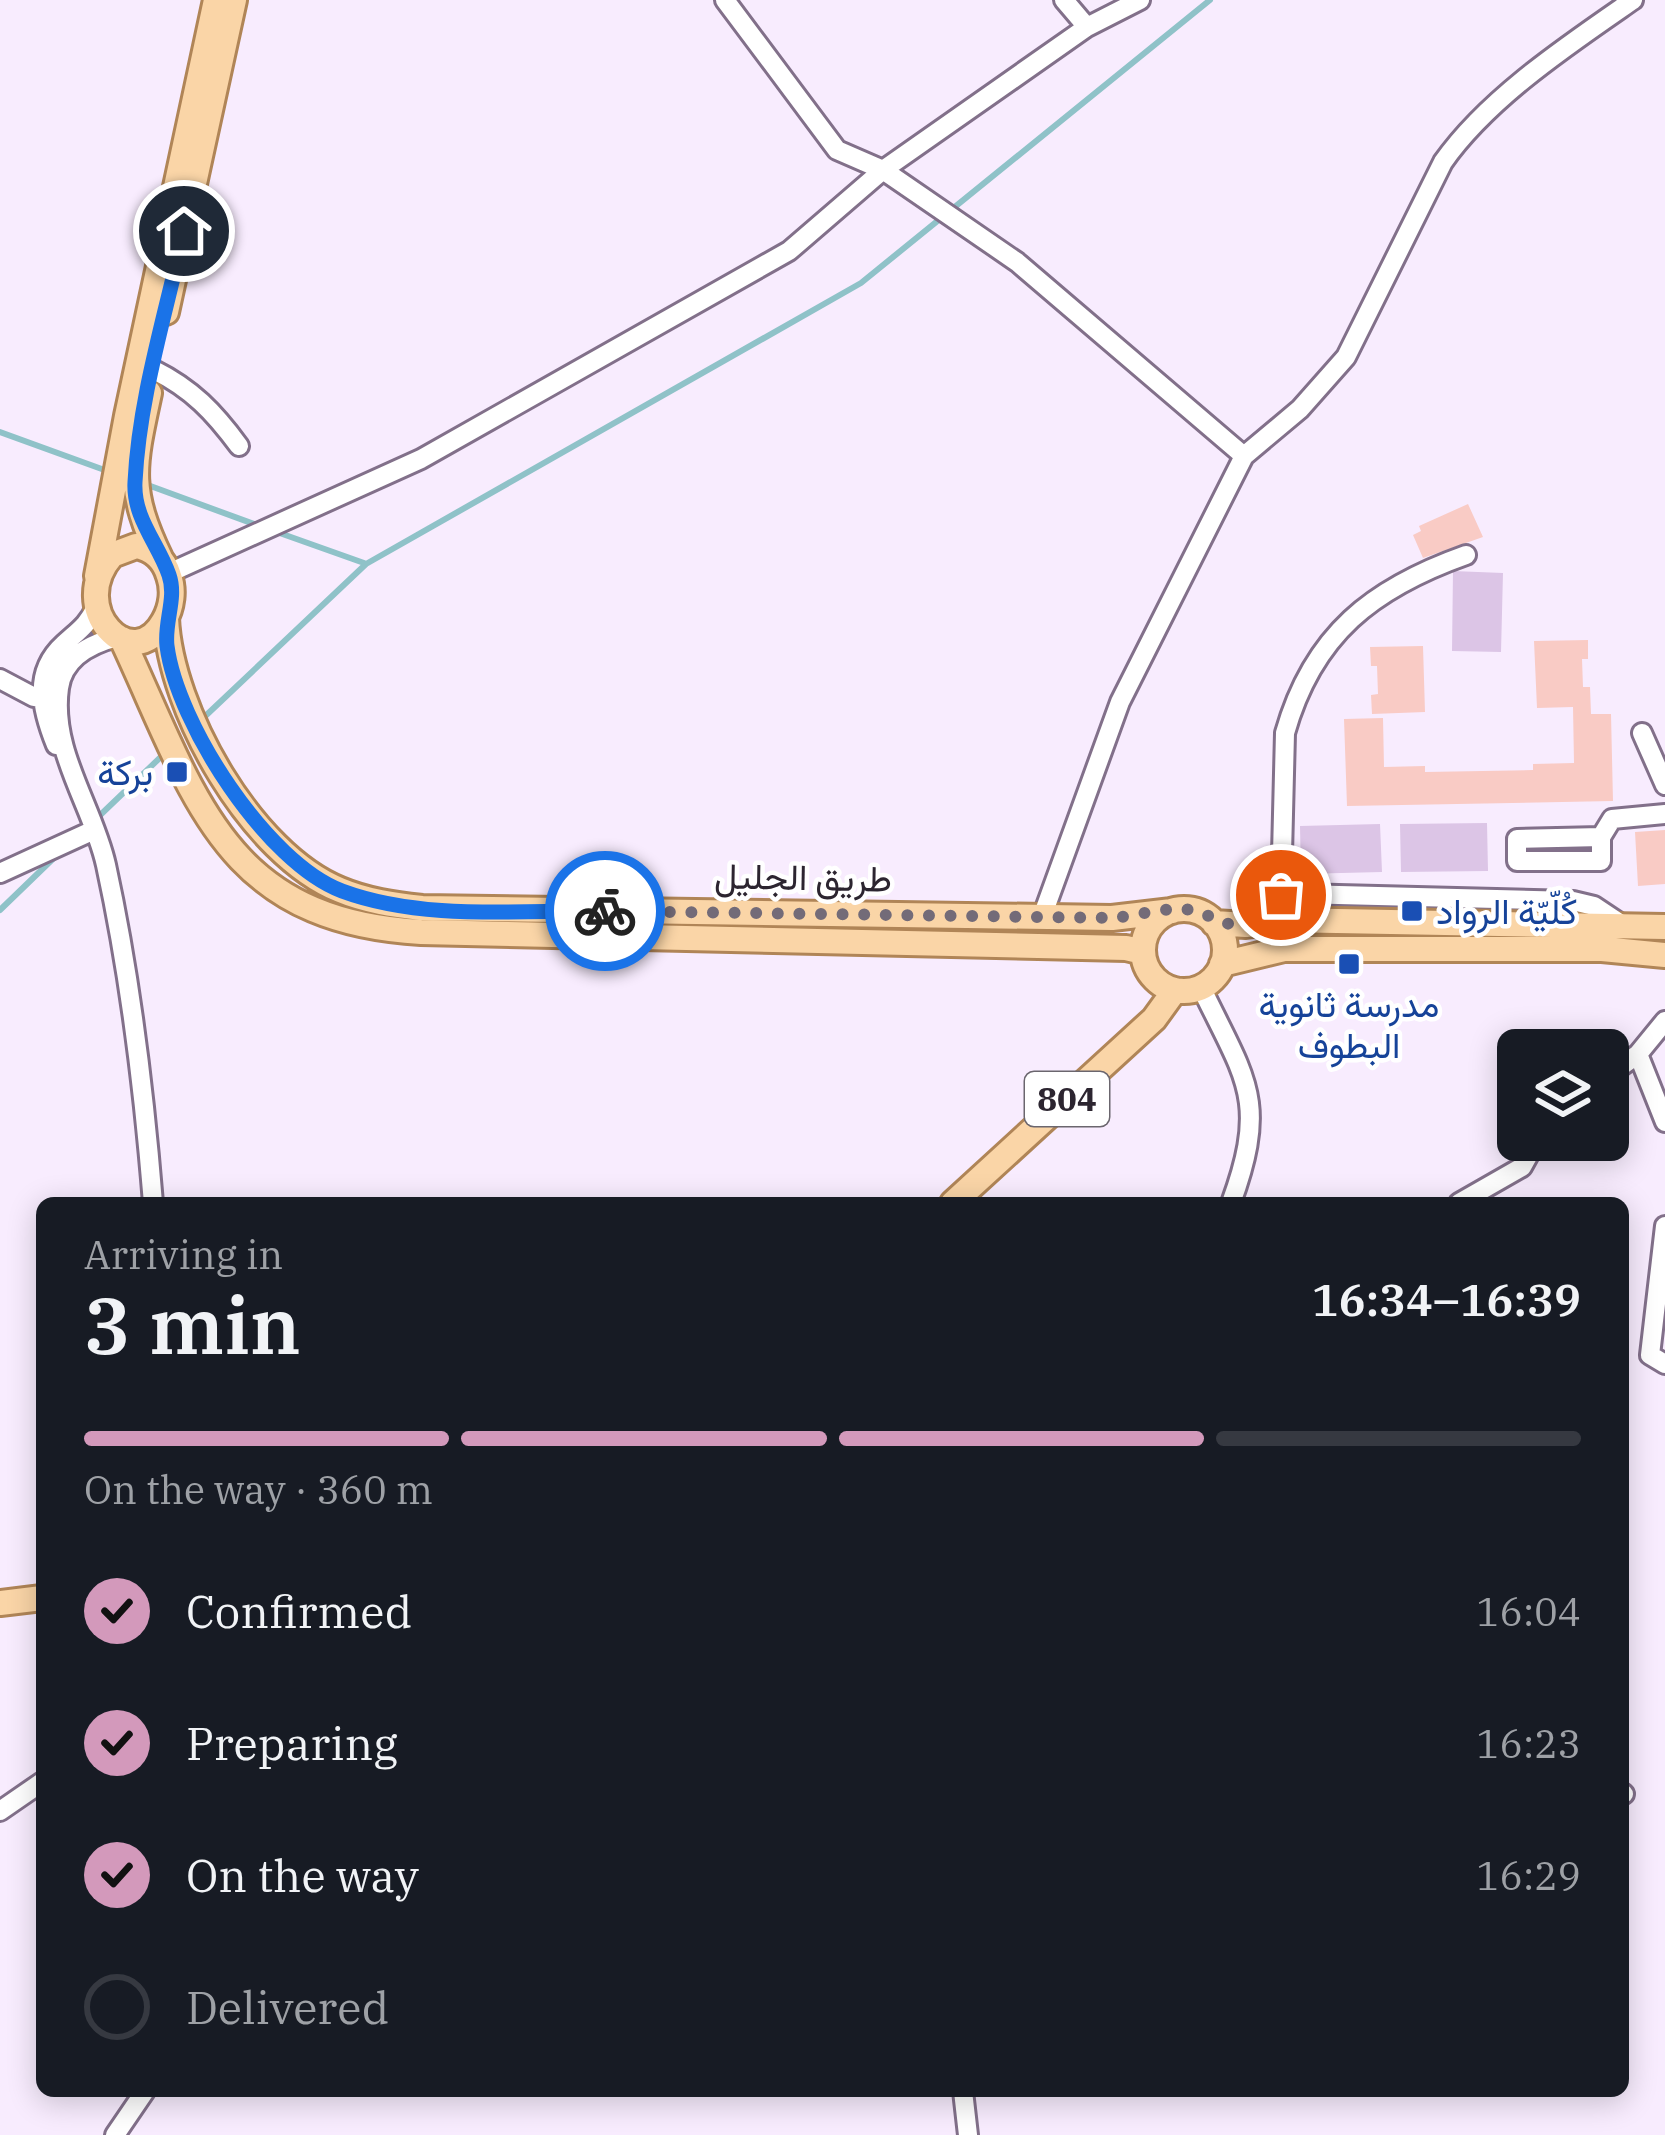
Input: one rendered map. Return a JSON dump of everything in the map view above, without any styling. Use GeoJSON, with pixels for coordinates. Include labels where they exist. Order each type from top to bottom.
{"type":"FeatureCollection","features":[{"type":"Feature","properties":{"kind":"main road"},"geometry":{"type":"LineString","coordinates":[[216,0],[127,416],[98,576],[96,607],[104,626],[120,638],[145,639],[166,618],[172,598],[165,566],[142,521],[134,488],[154,370],[234,0]]}},
{"type":"Feature","properties":{"kind":"main road"},"geometry":{"type":"LineString","coordinates":[[98,576],[112,555],[128,548],[148,549],[165,566]]}},
{"type":"Feature","properties":{"kind":"main road","name":"طريق الجليل"},"geometry":{"type":"LineString","coordinates":[[166,618],[172,667],[186,704],[235,794],[264,835],[298,866],[338,890],[422,908],[1112,918],[1172,911]]}},
{"type":"Feature","properties":{"kind":"main road","name":"طريق الجليل"},"geometry":{"type":"LineString","coordinates":[[120,638],[208,817],[244,866],[278,892],[356,925],[421,932],[1143,952]]}},
{"type":"Feature","properties":{"kind":"main road"},"geometry":{"type":"LineString","coordinates":[[1226,924],[1222,964],[1212,980],[1202,987],[1175,990],[1153,977],[1143,952],[1150,927],[1172,911],[1199,912],[1226,924],[1289,920],[1665,927]]}},
{"type":"Feature","properties":{"kind":"main road"},"geometry":{"type":"LineString","coordinates":[[1222,964],[1284,950],[1602,949],[1665,955]]}},
{"type":"Feature","properties":{"kind":"main road","name":"804"},"geometry":{"type":"LineString","coordinates":[[960,1197],[1154,1019],[1175,990]]}},
{"type":"Feature","properties":{"kind":"main road"},"geometry":{"type":"LineString","coordinates":[[0,1603],[36,1599]]}},
{"type":"Feature","properties":{"kind":"street"},"geometry":{"type":"LineString","coordinates":[[725,0],[837,150],[883,170],[1017,262],[1244,456]]}},
{"type":"Feature","properties":{"kind":"street"},"geometry":{"type":"LineString","coordinates":[[1064,0],[1087,27]]}},
{"type":"Feature","properties":{"kind":"street"},"geometry":{"type":"LineString","coordinates":[[165,566],[422,459],[788,251],[883,170],[1087,27],[1140,0]]}},
{"type":"Feature","properties":{"kind":"street"},"geometry":{"type":"LineString","coordinates":[[1042,917],[1120,702],[1244,456],[1300,410],[1346,357],[1443,162],[1462,134],[1633,0]]}},
{"type":"Feature","properties":{"kind":"street"},"geometry":{"type":"LineString","coordinates":[[154,370],[183,384],[212,410],[239,446]]}},
{"type":"Feature","properties":{"kind":"street"},"geometry":{"type":"LineString","coordinates":[[1281,895],[1285,734],[1316,661],[1379,594],[1401,580],[1466,555]]}},
{"type":"Feature","properties":{"kind":"street"},"geometry":{"type":"LineString","coordinates":[[96,607],[83,630],[66,641],[47,665],[42,678],[51,700],[54,740],[105,861],[146,1112],[153,1197]]}},
{"type":"Feature","properties":{"kind":"street"},"geometry":{"type":"LineString","coordinates":[[51,700],[77,655],[120,638]]}},
{"type":"Feature","properties":{"kind":"street"},"geometry":{"type":"LineString","coordinates":[[0,679],[51,700]]}},
{"type":"Feature","properties":{"kind":"street"},"geometry":{"type":"LineString","coordinates":[[1642,733],[1665,785]]}},
{"type":"Feature","properties":{"kind":"street"},"geometry":{"type":"LineString","coordinates":[[1601,837],[1612,819],[1665,814]]}},
{"type":"Feature","properties":{"kind":"street"},"geometry":{"type":"LineString","coordinates":[[0,873],[94,830]]}},
{"type":"Feature","properties":{"kind":"street"},"geometry":{"type":"LineString","coordinates":[[1226,924],[1281,895],[1574,901],[1594,906],[1624,926]]}},
{"type":"Feature","properties":{"kind":"street"},"geometry":{"type":"LineString","coordinates":[[1202,987],[1244,1071],[1253,1125],[1233,1197]]}},
{"type":"Feature","properties":{"kind":"street"},"geometry":{"type":"LineString","coordinates":[[1629,1061],[1665,1022]]}},
{"type":"Feature","properties":{"kind":"street"},"geometry":{"type":"LineString","coordinates":[[1638,1054],[1665,1122]]}},
{"type":"Feature","properties":{"kind":"street"},"geometry":{"type":"LineString","coordinates":[[1470,1197],[1522,1168],[1526,1161]]}},
{"type":"Feature","properties":{"kind":"street"},"geometry":{"type":"LineString","coordinates":[[1665,1226],[1650,1355],[1665,1364]]}},
{"type":"Feature","properties":{"kind":"street"},"geometry":{"type":"LineString","coordinates":[[0,1811],[36,1786]]}},
{"type":"Feature","properties":{"kind":"street"},"geometry":{"type":"LineString","coordinates":[[963,2097],[968,2135]]}},
{"type":"Feature","properties":{"kind":"street"},"geometry":{"type":"LineString","coordinates":[[115,2135],[129,2100]]}},
{"type":"Feature","properties":{"kind":"shaded area"},"geometry":{"type":"Polygon","coordinates":[[[1453,571],[1503,573],[1501,652],[1452,651],[1453,571]]]}},
{"type":"Feature","properties":{"kind":"shaded area"},"geometry":{"type":"Polygon","coordinates":[[[1487,823],[1488,871],[1401,872],[1400,824],[1487,823]]]}},
{"type":"Feature","properties":{"kind":"shaded area"},"geometry":{"type":"Polygon","coordinates":[[[1380,824],[1382,872],[1301,874],[1300,826],[1380,824]]]}},
{"type":"Feature","properties":{"kind":"building"},"geometry":{"type":"Polygon","coordinates":[[[1468,504],[1483,537],[1423,558],[1413,535],[1421,531],[1419,526],[1468,504]]]}},
{"type":"Feature","properties":{"kind":"building"},"geometry":{"type":"Polygon","coordinates":[[[1588,640],[1588,659],[1582,659],[1583,687],[1590,687],[1591,714],[1611,714],[1613,801],[1347,806],[1344,719],[1383,718],[1384,767],[1425,766],[1425,772],[1533,770],[1533,764],[1574,763],[1573,707],[1537,708],[1534,641],[1588,640]]]}},
{"type":"Feature","properties":{"kind":"building"},"geometry":{"type":"Polygon","coordinates":[[[1423,646],[1425,712],[1372,714],[1371,695],[1378,694],[1377,666],[1371,666],[1370,647],[1423,646]]]}},
{"type":"Feature","properties":{"kind":"building"},"geometry":{"type":"Polygon","coordinates":[[[1665,830],[1665,884],[1638,886],[1635,832],[1665,830]]]}},
{"type":"Feature","properties":{"kind":"waterway"},"geometry":{"type":"LineString","coordinates":[[199,722],[366,564],[861,283],[1210,0]]}},
{"type":"Feature","properties":{"kind":"waterway"},"geometry":{"type":"LineString","coordinates":[[0,432],[110,472]]}},
{"type":"Feature","properties":{"kind":"waterway"},"geometry":{"type":"LineString","coordinates":[[145,484],[262,527]]}},
{"type":"Feature","properties":{"kind":"waterway"},"geometry":{"type":"LineString","coordinates":[[274,531],[364,563]]}},
{"type":"Feature","properties":{"kind":"waterway"},"geometry":{"type":"LineString","coordinates":[[94,821],[167,751]]}},
{"type":"Feature","properties":{"kind":"waterway"},"geometry":{"type":"LineString","coordinates":[[0,910],[58,854]]}},
{"type":"Feature","properties":{"kind":"way so far"},"geometry":{"type":"LineString","coordinates":[[605,911],[1112,918],[1186,909],[1214,923],[1238,925],[1281,895]]}},
{"type":"Feature","properties":{"kind":"place","name":"بركة"},"geometry":{"type":"Point","coordinates":[177,772]}},
{"type":"Feature","properties":{"kind":"place","name":"كُلّيّة الرواد"},"geometry":{"type":"Point","coordinates":[1412,911]}},
{"type":"Feature","properties":{"kind":"place","name":"مدرسة ثانوية البطوف"},"geometry":{"type":"Point","coordinates":[1349,964]}},
{"type":"Feature","properties":{"kind":"route"},"geometry":{"type":"LineString","coordinates":[[184,231],[144,415],[134,488],[142,521],[169,573],[172,598],[166,618],[172,667],[208,750],[235,794],[264,835],[298,866],[338,890],[422,908],[605,911]]}}]}
